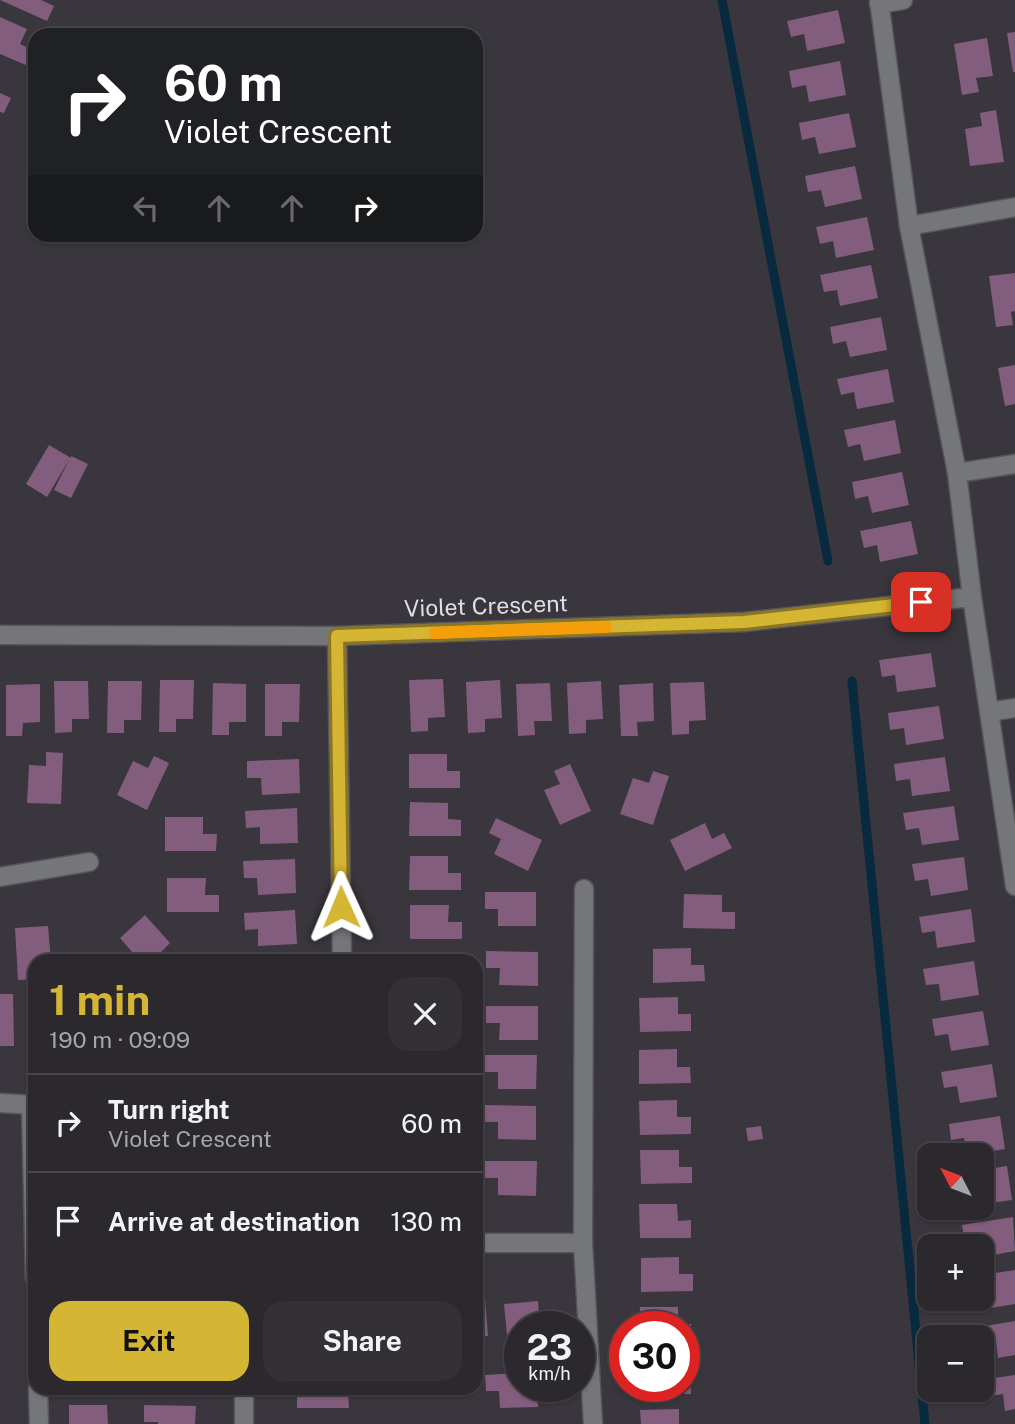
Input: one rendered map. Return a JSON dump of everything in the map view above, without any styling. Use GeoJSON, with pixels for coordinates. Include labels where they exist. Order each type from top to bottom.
{"type":"FeatureCollection","features":[{"type":"Feature","properties":{"kind":"street"},"geometry":{"type":"LineString","coordinates":[[903,0],[879,2],[909,226],[957,473],[972,597],[1015,886]]}},
{"type":"Feature","properties":{"kind":"street"},"geometry":{"type":"LineString","coordinates":[[909,226],[1015,207]]}},
{"type":"Feature","properties":{"kind":"street"},"geometry":{"type":"LineString","coordinates":[[957,473],[1015,464]]}},
{"type":"Feature","properties":{"kind":"street","name":"Violet Crescent"},"geometry":{"type":"LineString","coordinates":[[0,635],[337,636],[744,622],[972,597]]}},
{"type":"Feature","properties":{"kind":"street"},"geometry":{"type":"LineString","coordinates":[[337,636],[342,954]]}},
{"type":"Feature","properties":{"kind":"street"},"geometry":{"type":"LineString","coordinates":[[989,712],[1015,709]]}},
{"type":"Feature","properties":{"kind":"street"},"geometry":{"type":"LineString","coordinates":[[0,877],[89,862]]}},
{"type":"Feature","properties":{"kind":"street"},"geometry":{"type":"LineString","coordinates":[[584,889],[583,1243],[593,1424]]}},
{"type":"Feature","properties":{"kind":"street"},"geometry":{"type":"LineString","coordinates":[[0,1102],[28,1104]]}},
{"type":"Feature","properties":{"kind":"street"},"geometry":{"type":"LineString","coordinates":[[483,1243],[583,1243]]}},
{"type":"Feature","properties":{"kind":"street"},"geometry":{"type":"LineString","coordinates":[[38,1395],[39,1424]]}},
{"type":"Feature","properties":{"kind":"street"},"geometry":{"type":"LineString","coordinates":[[244,1395],[244,1424]]}},
{"type":"Feature","properties":{"kind":"building"},"geometry":{"type":"Polygon","coordinates":[[[0,0],[41,0],[54,6],[47,21],[0,0]]]}},
{"type":"Feature","properties":{"kind":"building"},"geometry":{"type":"Polygon","coordinates":[[[838,10],[845,43],[807,51],[804,34],[791,37],[787,21],[838,10]]]}},
{"type":"Feature","properties":{"kind":"building"},"geometry":{"type":"Polygon","coordinates":[[[0,17],[27,29],[20,44],[28,48],[28,61],[26,65],[0,54],[0,17]]]}},
{"type":"Feature","properties":{"kind":"building"},"geometry":{"type":"Polygon","coordinates":[[[1015,32],[1015,72],[1013,72],[1007,33],[1015,32]]]}},
{"type":"Feature","properties":{"kind":"building"},"geometry":{"type":"Polygon","coordinates":[[[987,38],[993,76],[976,78],[979,92],[962,95],[954,44],[987,38]]]}},
{"type":"Feature","properties":{"kind":"building"},"geometry":{"type":"Polygon","coordinates":[[[840,61],[846,95],[809,102],[806,85],[792,88],[789,71],[840,61]]]}},
{"type":"Feature","properties":{"kind":"building"},"geometry":{"type":"Polygon","coordinates":[[[0,93],[11,98],[4,113],[0,112],[0,93]]]}},
{"type":"Feature","properties":{"kind":"building"},"geometry":{"type":"Polygon","coordinates":[[[996,110],[1004,162],[970,166],[965,129],[982,126],[980,113],[996,110]]]}},
{"type":"Feature","properties":{"kind":"building"},"geometry":{"type":"Polygon","coordinates":[[[849,113],[856,147],[819,154],[815,137],[802,140],[799,123],[849,113]]]}},
{"type":"Feature","properties":{"kind":"building"},"geometry":{"type":"Polygon","coordinates":[[[855,166],[862,199],[825,207],[821,190],[808,192],[805,176],[855,166]]]}},
{"type":"Feature","properties":{"kind":"building"},"geometry":{"type":"Polygon","coordinates":[[[867,217],[874,250],[836,258],[833,241],[820,244],[816,227],[867,217]]]}},
{"type":"Feature","properties":{"kind":"building"},"geometry":{"type":"Polygon","coordinates":[[[871,265],[878,298],[840,306],[837,290],[824,292],[820,275],[871,265]]]}},
{"type":"Feature","properties":{"kind":"building"},"geometry":{"type":"Polygon","coordinates":[[[1015,273],[1015,311],[1011,312],[1013,325],[996,327],[989,276],[1015,273]]]}},
{"type":"Feature","properties":{"kind":"building"},"geometry":{"type":"Polygon","coordinates":[[[881,317],[887,350],[850,357],[846,341],[833,344],[830,327],[881,317]]]}},
{"type":"Feature","properties":{"kind":"building"},"geometry":{"type":"Polygon","coordinates":[[[1015,365],[1015,404],[1005,406],[998,368],[1015,365]]]}},
{"type":"Feature","properties":{"kind":"building"},"geometry":{"type":"Polygon","coordinates":[[[888,369],[894,402],[857,409],[854,392],[841,395],[837,379],[888,369]]]}},
{"type":"Feature","properties":{"kind":"building"},"geometry":{"type":"Polygon","coordinates":[[[895,420],[901,453],[864,461],[860,444],[848,447],[844,430],[895,420]]]}},
{"type":"Feature","properties":{"kind":"building"},"geometry":{"type":"Polygon","coordinates":[[[49,445],[88,464],[71,498],[54,490],[69,460],[47,497],[26,484],[49,445]]]}},
{"type":"Feature","properties":{"kind":"building"},"geometry":{"type":"Polygon","coordinates":[[[902,472],[909,505],[872,513],[868,496],[855,499],[852,482],[902,472]]]}},
{"type":"Feature","properties":{"kind":"building"},"geometry":{"type":"Polygon","coordinates":[[[911,521],[918,554],[880,562],[877,545],[864,548],[860,531],[911,521]]]}},
{"type":"Feature","properties":{"kind":"building"},"geometry":{"type":"Polygon","coordinates":[[[931,653],[936,687],[897,692],[895,675],[882,677],[879,660],[931,653]]]}},
{"type":"Feature","properties":{"kind":"building"},"geometry":{"type":"Polygon","coordinates":[[[443,679],[445,717],[428,718],[428,731],[411,732],[409,680],[443,679]]]}},
{"type":"Feature","properties":{"kind":"building"},"geometry":{"type":"Polygon","coordinates":[[[160,680],[194,680],[193,719],[176,719],[176,732],[159,732],[160,680]]]}},
{"type":"Feature","properties":{"kind":"building"},"geometry":{"type":"Polygon","coordinates":[[[500,680],[502,718],[485,719],[485,732],[468,733],[466,682],[500,680]]]}},
{"type":"Feature","properties":{"kind":"building"},"geometry":{"type":"Polygon","coordinates":[[[54,681],[88,681],[89,719],[72,719],[72,732],[55,733],[54,681]]]}},
{"type":"Feature","properties":{"kind":"building"},"geometry":{"type":"Polygon","coordinates":[[[108,681],[142,681],[141,720],[124,720],[124,733],[107,733],[108,681]]]}},
{"type":"Feature","properties":{"kind":"building"},"geometry":{"type":"Polygon","coordinates":[[[601,681],[603,719],[586,720],[586,733],[569,734],[567,683],[601,681]]]}},
{"type":"Feature","properties":{"kind":"building"},"geometry":{"type":"Polygon","coordinates":[[[704,682],[706,720],[689,721],[689,734],[672,735],[670,683],[704,682]]]}},
{"type":"Feature","properties":{"kind":"building"},"geometry":{"type":"Polygon","coordinates":[[[213,683],[246,684],[246,722],[229,722],[229,735],[212,735],[213,683]]]}},
{"type":"Feature","properties":{"kind":"building"},"geometry":{"type":"Polygon","coordinates":[[[550,683],[552,721],[534,721],[535,735],[518,736],[516,684],[550,683]]]}},
{"type":"Feature","properties":{"kind":"building"},"geometry":{"type":"Polygon","coordinates":[[[653,683],[654,721],[637,722],[638,736],[621,736],[619,685],[653,683]]]}},
{"type":"Feature","properties":{"kind":"building"},"geometry":{"type":"Polygon","coordinates":[[[40,684],[40,722],[23,723],[22,736],[6,736],[6,685],[40,684]]]}},
{"type":"Feature","properties":{"kind":"building"},"geometry":{"type":"Polygon","coordinates":[[[265,684],[300,684],[299,722],[282,722],[282,736],[265,736],[265,684]]]}},
{"type":"Feature","properties":{"kind":"building"},"geometry":{"type":"Polygon","coordinates":[[[939,706],[944,739],[906,745],[904,728],[890,730],[888,713],[939,706]]]}},
{"type":"Feature","properties":{"kind":"building"},"geometry":{"type":"Polygon","coordinates":[[[46,752],[63,753],[61,804],[27,803],[29,765],[46,766],[46,752]]]}},
{"type":"Feature","properties":{"kind":"building"},"geometry":{"type":"Polygon","coordinates":[[[409,754],[447,754],[447,771],[460,771],[460,788],[409,788],[409,754]]]}},
{"type":"Feature","properties":{"kind":"building"},"geometry":{"type":"Polygon","coordinates":[[[154,756],[169,763],[147,810],[117,795],[133,761],[148,768],[154,756]]]}},
{"type":"Feature","properties":{"kind":"building"},"geometry":{"type":"Polygon","coordinates":[[[945,757],[950,791],[912,796],[910,779],[896,781],[894,764],[945,757]]]}},
{"type":"Feature","properties":{"kind":"building"},"geometry":{"type":"Polygon","coordinates":[[[299,759],[300,793],[262,795],[261,778],[247,778],[247,761],[299,759]]]}},
{"type":"Feature","properties":{"kind":"building"},"geometry":{"type":"Polygon","coordinates":[[[570,764],[591,811],[560,825],[544,790],[560,784],[554,771],[570,764]]]}},
{"type":"Feature","properties":{"kind":"building"},"geometry":{"type":"Polygon","coordinates":[[[653,771],[669,776],[653,825],[620,814],[633,778],[649,783],[653,771]]]}},
{"type":"Feature","properties":{"kind":"building"},"geometry":{"type":"Polygon","coordinates":[[[410,802],[448,803],[448,819],[461,820],[461,836],[409,836],[410,802]]]}},
{"type":"Feature","properties":{"kind":"building"},"geometry":{"type":"Polygon","coordinates":[[[954,806],[959,840],[922,845],[919,828],[906,830],[903,813],[954,806]]]}},
{"type":"Feature","properties":{"kind":"building"},"geometry":{"type":"Polygon","coordinates":[[[297,808],[298,843],[260,844],[260,827],[246,828],[245,811],[297,808]]]}},
{"type":"Feature","properties":{"kind":"building"},"geometry":{"type":"Polygon","coordinates":[[[165,817],[203,817],[203,834],[217,834],[216,851],[165,851],[165,817]]]}},
{"type":"Feature","properties":{"kind":"building"},"geometry":{"type":"Polygon","coordinates":[[[496,818],[542,840],[528,871],[494,854],[501,839],[489,833],[496,818]]]}},
{"type":"Feature","properties":{"kind":"building"},"geometry":{"type":"Polygon","coordinates":[[[705,823],[712,839],[724,833],[732,848],[685,871],[670,840],[705,823]]]}},
{"type":"Feature","properties":{"kind":"building"},"geometry":{"type":"Polygon","coordinates":[[[410,856],[448,856],[448,873],[461,873],[461,890],[409,890],[410,856]]]}},
{"type":"Feature","properties":{"kind":"building"},"geometry":{"type":"Polygon","coordinates":[[[964,857],[968,890],[931,896],[928,879],[915,881],[912,864],[964,857]]]}},
{"type":"Feature","properties":{"kind":"building"},"geometry":{"type":"Polygon","coordinates":[[[295,859],[296,893],[258,895],[257,878],[244,878],[243,861],[295,859]]]}},
{"type":"Feature","properties":{"kind":"building"},"geometry":{"type":"Polygon","coordinates":[[[167,878],[206,878],[205,895],[219,895],[219,912],[167,912],[167,878]]]}},
{"type":"Feature","properties":{"kind":"building"},"geometry":{"type":"Polygon","coordinates":[[[485,892],[536,892],[536,926],[498,926],[498,909],[485,909],[485,892]]]}},
{"type":"Feature","properties":{"kind":"building"},"geometry":{"type":"Polygon","coordinates":[[[684,894],[722,895],[722,912],[735,912],[735,929],[683,928],[684,894]]]}},
{"type":"Feature","properties":{"kind":"building"},"geometry":{"type":"Polygon","coordinates":[[[410,905],[449,905],[448,922],[462,922],[462,939],[410,939],[410,905]]]}},
{"type":"Feature","properties":{"kind":"building"},"geometry":{"type":"Polygon","coordinates":[[[971,909],[975,942],[937,948],[935,931],[922,933],[919,917],[971,909]]]}},
{"type":"Feature","properties":{"kind":"building"},"geometry":{"type":"Polygon","coordinates":[[[295,910],[297,944],[258,946],[258,929],[245,930],[244,913],[295,910]]]}},
{"type":"Feature","properties":{"kind":"building"},"geometry":{"type":"Polygon","coordinates":[[[145,915],[170,943],[159,954],[134,954],[120,938],[145,915]]]}},
{"type":"Feature","properties":{"kind":"building"},"geometry":{"type":"Polygon","coordinates":[[[48,926],[50,954],[28,954],[28,979],[18,980],[15,928],[48,926]]]}},
{"type":"Feature","properties":{"kind":"building"},"geometry":{"type":"Polygon","coordinates":[[[691,948],[691,965],[704,965],[705,981],[653,983],[653,949],[691,948]]]}},
{"type":"Feature","properties":{"kind":"building"},"geometry":{"type":"Polygon","coordinates":[[[486,951],[538,952],[538,986],[499,985],[500,968],[486,968],[486,951]]]}},
{"type":"Feature","properties":{"kind":"building"},"geometry":{"type":"Polygon","coordinates":[[[974,961],[979,995],[941,1001],[939,984],[926,985],[923,969],[974,961]]]}},
{"type":"Feature","properties":{"kind":"building"},"geometry":{"type":"Polygon","coordinates":[[[0,994],[13,994],[14,1046],[0,1046],[0,994]]]}},
{"type":"Feature","properties":{"kind":"building"},"geometry":{"type":"Polygon","coordinates":[[[678,997],[678,1014],[691,1014],[691,1031],[640,1032],[639,998],[678,997]]]}},
{"type":"Feature","properties":{"kind":"building"},"geometry":{"type":"Polygon","coordinates":[[[486,1006],[538,1006],[538,1040],[499,1040],[500,1023],[486,1023],[486,1006]]]}},
{"type":"Feature","properties":{"kind":"building"},"geometry":{"type":"Polygon","coordinates":[[[983,1011],[989,1045],[951,1051],[948,1034],[935,1036],[932,1019],[983,1011]]]}},
{"type":"Feature","properties":{"kind":"building"},"geometry":{"type":"Polygon","coordinates":[[[677,1049],[677,1067],[690,1067],[691,1083],[639,1084],[639,1050],[677,1049]]]}},
{"type":"Feature","properties":{"kind":"building"},"geometry":{"type":"Polygon","coordinates":[[[485,1055],[537,1055],[536,1089],[498,1089],[498,1072],[485,1072],[485,1055]]]}},
{"type":"Feature","properties":{"kind":"building"},"geometry":{"type":"Polygon","coordinates":[[[992,1064],[997,1097],[960,1103],[957,1086],[944,1088],[941,1072],[992,1064]]]}},
{"type":"Feature","properties":{"kind":"building"},"geometry":{"type":"Polygon","coordinates":[[[677,1100],[677,1117],[691,1117],[691,1134],[640,1135],[639,1101],[677,1100]]]}},
{"type":"Feature","properties":{"kind":"building"},"geometry":{"type":"Polygon","coordinates":[[[485,1105],[536,1106],[536,1140],[498,1139],[498,1122],[485,1122],[485,1105]]]}},
{"type":"Feature","properties":{"kind":"building"},"geometry":{"type":"Polygon","coordinates":[[[1000,1116],[1005,1149],[994,1151],[994,1143],[965,1143],[964,1138],[951,1140],[949,1124],[1000,1116]]]}},
{"type":"Feature","properties":{"kind":"building"},"geometry":{"type":"Polygon","coordinates":[[[761,1126],[763,1139],[748,1141],[746,1128],[761,1126]]]}},
{"type":"Feature","properties":{"kind":"building"},"geometry":{"type":"Polygon","coordinates":[[[640,1150],[679,1150],[679,1167],[692,1167],[692,1183],[641,1184],[640,1150]]]}},
{"type":"Feature","properties":{"kind":"building"},"geometry":{"type":"Polygon","coordinates":[[[485,1161],[537,1161],[536,1196],[498,1195],[498,1178],[485,1178],[485,1161]]]}},
{"type":"Feature","properties":{"kind":"building"},"geometry":{"type":"Polygon","coordinates":[[[1007,1166],[1012,1200],[994,1202],[994,1168],[1007,1166]]]}},
{"type":"Feature","properties":{"kind":"building"},"geometry":{"type":"Polygon","coordinates":[[[639,1204],[677,1204],[678,1221],[691,1220],[691,1238],[640,1238],[639,1204]]]}},
{"type":"Feature","properties":{"kind":"building"},"geometry":{"type":"Polygon","coordinates":[[[1013,1217],[1015,1251],[994,1255],[994,1234],[964,1234],[962,1225],[1013,1217]]]}},
{"type":"Feature","properties":{"kind":"building"},"geometry":{"type":"Polygon","coordinates":[[[679,1257],[679,1274],[693,1274],[693,1291],[641,1292],[641,1258],[679,1257]]]}},
{"type":"Feature","properties":{"kind":"building"},"geometry":{"type":"Polygon","coordinates":[[[1015,1270],[1015,1304],[994,1308],[994,1273],[1015,1270]]]}},
{"type":"Feature","properties":{"kind":"building"},"geometry":{"type":"Polygon","coordinates":[[[483,1298],[488,1336],[483,1336],[483,1298]]]}},
{"type":"Feature","properties":{"kind":"building"},"geometry":{"type":"Polygon","coordinates":[[[538,1301],[539,1311],[505,1311],[504,1304],[538,1301]]]}},
{"type":"Feature","properties":{"kind":"building"},"geometry":{"type":"Polygon","coordinates":[[[640,1307],[678,1307],[678,1311],[640,1311],[640,1307]]]}},
{"type":"Feature","properties":{"kind":"building"},"geometry":{"type":"Polygon","coordinates":[[[1015,1321],[1015,1355],[998,1358],[994,1325],[992,1325],[1015,1321]]]}},
{"type":"Feature","properties":{"kind":"building"},"geometry":{"type":"Polygon","coordinates":[[[504,1374],[504,1402],[538,1402],[538,1407],[500,1408],[499,1391],[486,1391],[485,1375],[504,1374]]]}},
{"type":"Feature","properties":{"kind":"building"},"geometry":{"type":"Polygon","coordinates":[[[1015,1375],[1015,1409],[1005,1411],[1003,1394],[994,1395],[994,1378],[1015,1375]]]}},
{"type":"Feature","properties":{"kind":"building"},"geometry":{"type":"Polygon","coordinates":[[[297,1395],[348,1395],[349,1408],[297,1408],[297,1395]]]}},
{"type":"Feature","properties":{"kind":"building"},"geometry":{"type":"Polygon","coordinates":[[[69,1405],[107,1405],[108,1424],[69,1424],[69,1405]]]}},
{"type":"Feature","properties":{"kind":"building"},"geometry":{"type":"Polygon","coordinates":[[[144,1405],[196,1406],[195,1424],[144,1422],[144,1405]]]}},
{"type":"Feature","properties":{"kind":"building"},"geometry":{"type":"Polygon","coordinates":[[[679,1409],[679,1424],[641,1424],[640,1410],[679,1409]]]}},
{"type":"Feature","properties":{"kind":"waterway"},"geometry":{"type":"LineString","coordinates":[[722,0],[828,561]]}},
{"type":"Feature","properties":{"kind":"waterway"},"geometry":{"type":"LineString","coordinates":[[852,681],[925,1424]]}},
{"type":"Feature","properties":{"kind":"slow traffic"},"geometry":{"type":"LineString","coordinates":[[435,633],[606,627]]}},
{"type":"Feature","properties":{"kind":"route"},"geometry":{"type":"LineString","coordinates":[[341,907],[337,636],[744,622],[921,602]]}}]}
